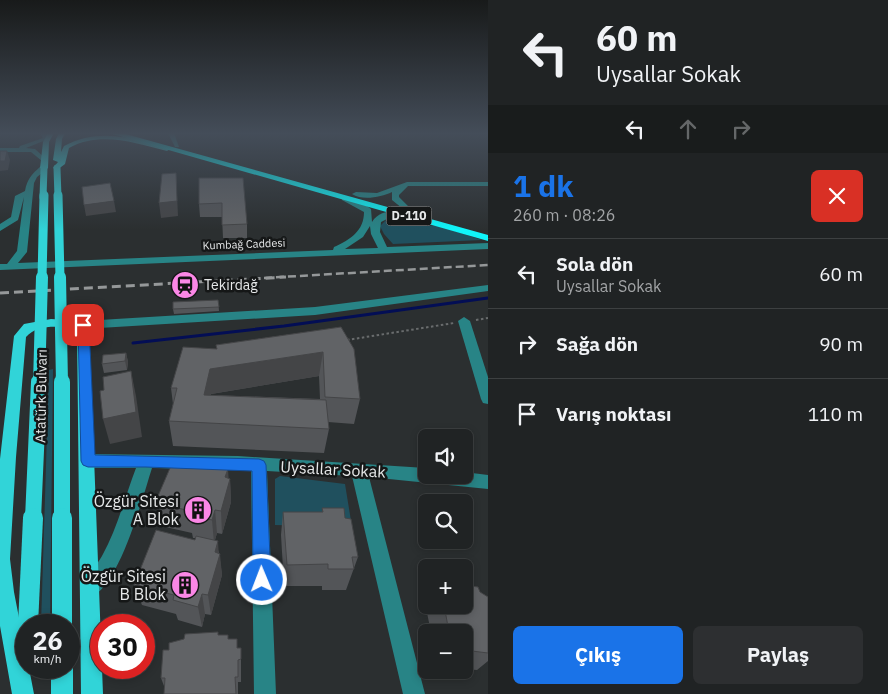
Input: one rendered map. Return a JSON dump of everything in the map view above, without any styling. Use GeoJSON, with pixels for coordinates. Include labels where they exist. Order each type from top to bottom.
{"type":"FeatureCollection","features":[{"type":"Feature","properties":{"kind":"highway","name":"D-110"},"geometry":{"type":"LineString","coordinates":[[233,165],[343,197],[488,231]]}},
{"type":"Feature","properties":{"kind":"highway","name":"D-110"},"geometry":{"type":"LineString","coordinates":[[242,165],[356,194],[488,238]]}},
{"type":"Feature","properties":{"kind":"main road","name":"Atatürk Bulvarı"},"geometry":{"type":"LineString","coordinates":[[28,614],[48,165]]}},
{"type":"Feature","properties":{"kind":"main road","name":"Atatürk Bulvarı"},"geometry":{"type":"LineString","coordinates":[[48,165],[62,337],[62,614]]}},
{"type":"Feature","properties":{"kind":"main road"},"geometry":{"type":"LineString","coordinates":[[24,694],[4,592],[2,559],[8,457],[20,336],[28,327],[51,323],[83,325],[88,461],[92,694]]}},
{"type":"Feature","properties":{"kind":"main road"},"geometry":{"type":"LineString","coordinates":[[24,694],[25,679]]}},
{"type":"Feature","properties":{"kind":"main road"},"geometry":{"type":"LineString","coordinates":[[62,679],[62,694]]}},
{"type":"Feature","properties":{"kind":"street"},"geometry":{"type":"LineString","coordinates":[[5,267],[22,252],[30,183],[34,176],[48,165]]}},
{"type":"Feature","properties":{"kind":"street"},"geometry":{"type":"LineString","coordinates":[[407,212],[396,201],[395,194],[404,187],[418,184]]}},
{"type":"Feature","properties":{"kind":"street"},"geometry":{"type":"LineString","coordinates":[[356,194],[378,195],[402,186],[418,184],[488,184]]}},
{"type":"Feature","properties":{"kind":"street"},"geometry":{"type":"LineString","coordinates":[[0,228],[15,218],[19,196],[29,192]]}},
{"type":"Feature","properties":{"kind":"street"},"geometry":{"type":"LineString","coordinates":[[327,254],[351,244],[364,229],[368,220],[368,211],[343,197]]}},
{"type":"Feature","properties":{"kind":"street"},"geometry":{"type":"LineString","coordinates":[[379,253],[374,225],[379,218],[387,214],[407,212]]}},
{"type":"Feature","properties":{"kind":"street"},"geometry":{"type":"LineString","coordinates":[[364,229],[379,253]]}},
{"type":"Feature","properties":{"kind":"street","name":"Kumbağ Caddesi"},"geometry":{"type":"LineString","coordinates":[[0,273],[488,246]]}},
{"type":"Feature","properties":{"kind":"street","name":"Kumbağ Caddesi"},"geometry":{"type":"LineString","coordinates":[[5,267],[327,254],[488,252]]}},
{"type":"Feature","properties":{"kind":"street"},"geometry":{"type":"LineString","coordinates":[[83,325],[315,311],[488,288]]}},
{"type":"Feature","properties":{"kind":"street"},"geometry":{"type":"LineString","coordinates":[[464,321],[485,377],[488,399]]}},
{"type":"Feature","properties":{"kind":"street","name":"Uysallar Sokak"},"geometry":{"type":"LineString","coordinates":[[88,461],[146,461],[359,470],[488,482]]}},
{"type":"Feature","properties":{"kind":"street"},"geometry":{"type":"LineString","coordinates":[[90,588],[108,564],[118,543],[146,461]]}},
{"type":"Feature","properties":{"kind":"street"},"geometry":{"type":"LineString","coordinates":[[259,465],[265,694]]}},
{"type":"Feature","properties":{"kind":"street"},"geometry":{"type":"LineString","coordinates":[[359,470],[414,694]]}},
{"type":"Feature","properties":{"kind":"path"},"geometry":{"type":"LineString","coordinates":[[338,341],[488,318]]}},
{"type":"Feature","properties":{"kind":"shaded area"},"geometry":{"type":"Polygon","coordinates":[[[390,216],[400,216],[426,226],[437,225],[482,240],[393,244],[380,226],[390,216]]]}},
{"type":"Feature","properties":{"kind":"shaded area"},"geometry":{"type":"Polygon","coordinates":[[[53,369],[50,614],[41,614],[49,370],[53,369]]]}},
{"type":"Feature","properties":{"kind":"shaded area"},"geometry":{"type":"Polygon","coordinates":[[[280,476],[345,484],[352,527],[275,525],[275,479],[280,476]]]}},
{"type":"Feature","properties":{"kind":"building"},"geometry":{"type":"Polygon","coordinates":[[[176,173],[177,201],[159,203],[162,174],[176,173]]]}},
{"type":"Feature","properties":{"kind":"building"},"geometry":{"type":"Polygon","coordinates":[[[199,178],[243,178],[247,224],[222,225],[222,203],[199,204],[199,178]]]}},
{"type":"Feature","properties":{"kind":"building"},"geometry":{"type":"Polygon","coordinates":[[[110,183],[114,201],[84,205],[82,187],[110,183]]]}},
{"type":"Feature","properties":{"kind":"building"},"geometry":{"type":"Polygon","coordinates":[[[218,300],[219,307],[173,309],[173,302],[218,300]]]}},
{"type":"Feature","properties":{"kind":"building"},"geometry":{"type":"Polygon","coordinates":[[[341,327],[354,349],[360,399],[325,397],[323,352],[210,369],[204,395],[326,400],[329,429],[169,421],[177,388],[171,388],[183,347],[217,349],[216,345],[341,327]]]}},
{"type":"Feature","properties":{"kind":"building"},"geometry":{"type":"Polygon","coordinates":[[[126,353],[125,361],[102,364],[103,355],[126,353]]]}},
{"type":"Feature","properties":{"kind":"building"},"geometry":{"type":"Polygon","coordinates":[[[131,371],[136,412],[103,419],[100,391],[104,390],[103,377],[131,371]]]}},
{"type":"Feature","properties":{"kind":"building"},"geometry":{"type":"Polygon","coordinates":[[[173,461],[208,468],[209,465],[228,469],[225,477],[230,479],[221,511],[215,510],[212,520],[189,515],[191,511],[155,503],[173,461]]]}},
{"type":"Feature","properties":{"kind":"building"},"geometry":{"type":"Polygon","coordinates":[[[322,508],[344,508],[345,518],[351,519],[358,557],[352,557],[354,569],[328,569],[328,564],[287,565],[283,512],[323,512],[322,508]]]}},
{"type":"Feature","properties":{"kind":"building"},"geometry":{"type":"Polygon","coordinates":[[[156,530],[195,540],[196,536],[218,541],[215,552],[220,554],[208,595],[202,594],[198,607],[173,600],[174,595],[134,585],[156,530]]]}},
{"type":"Feature","properties":{"kind":"building"},"geometry":{"type":"Polygon","coordinates":[[[473,586],[478,587],[480,592],[488,597],[488,653],[473,651],[473,624],[448,624],[446,614],[473,614],[473,586]]]}},
{"type":"Feature","properties":{"kind":"building"},"geometry":{"type":"Polygon","coordinates":[[[218,632],[218,635],[228,635],[228,639],[237,639],[237,648],[241,648],[241,659],[238,660],[238,677],[235,677],[236,694],[164,694],[165,678],[161,678],[163,650],[169,650],[169,643],[184,639],[185,634],[218,632]]]}},
{"type":"Feature","properties":{"kind":"waterway"},"geometry":{"type":"LineString","coordinates":[[133,343],[284,326],[488,298]]}},
{"type":"Feature","properties":{"kind":"railway"},"geometry":{"type":"LineString","coordinates":[[264,278],[488,265]]}},
{"type":"Feature","properties":{"kind":"railway"},"geometry":{"type":"LineString","coordinates":[[0,293],[286,277]]}},
{"type":"Feature","properties":{"kind":"place","name":"Tekirdağ"},"geometry":{"type":"Point","coordinates":[185,285]}},
{"type":"Feature","properties":{"kind":"place","name":"Özgür Sitesi A Blok"},"geometry":{"type":"Point","coordinates":[198,510]}},
{"type":"Feature","properties":{"kind":"place","name":"Özgür Sitesi B Blok"},"geometry":{"type":"Point","coordinates":[185,585]}},
{"type":"Feature","properties":{"kind":"route"},"geometry":{"type":"LineString","coordinates":[[83,325],[88,461],[259,465],[262,580]]}}]}
